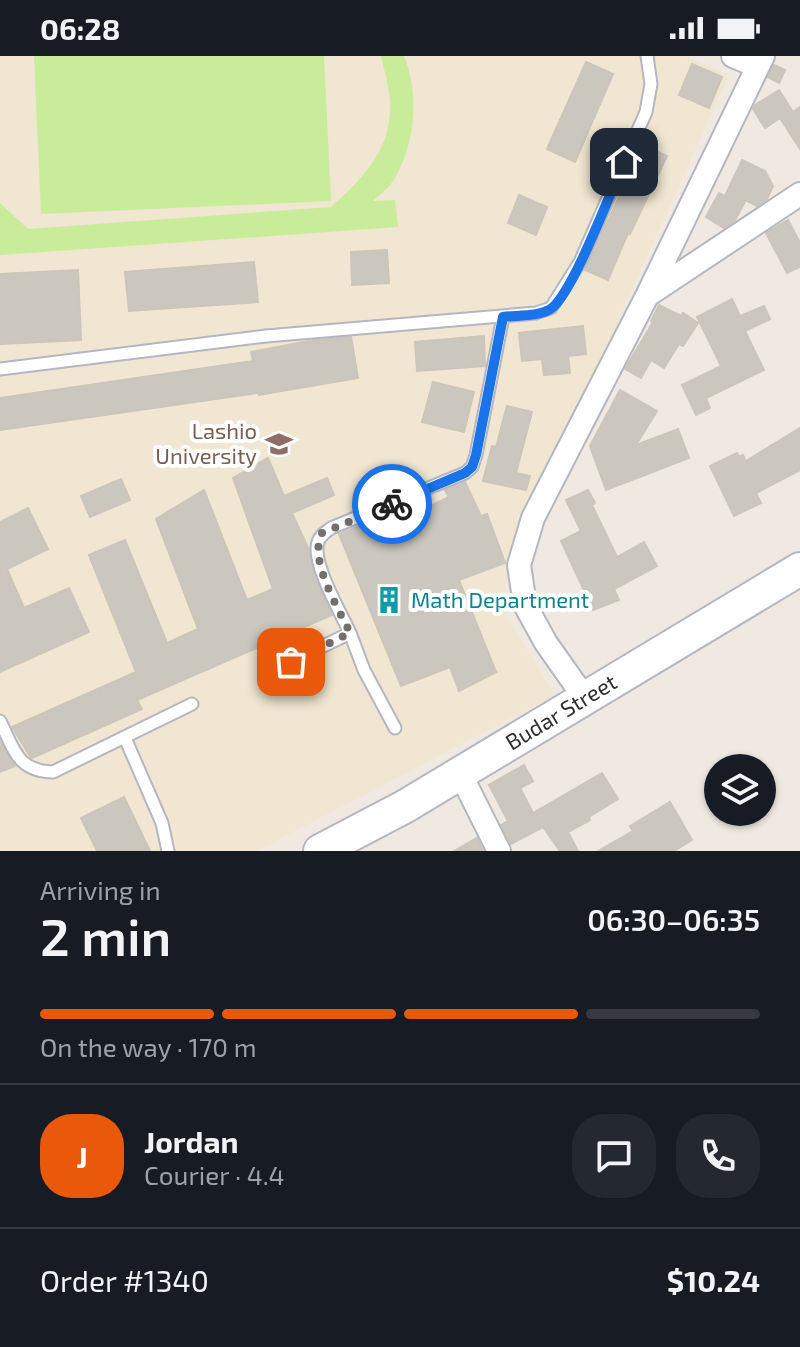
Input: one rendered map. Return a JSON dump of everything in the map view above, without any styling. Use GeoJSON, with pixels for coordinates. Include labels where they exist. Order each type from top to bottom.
{"type":"FeatureCollection","features":[{"type":"Feature","properties":{"kind":"main road","name":"Budar Street"},"geometry":{"type":"LineString","coordinates":[[326,850],[404,807],[800,569]]}},
{"type":"Feature","properties":{"kind":"street"},"geometry":{"type":"LineString","coordinates":[[584,697],[546,643],[525,605],[519,565],[533,518],[647,296],[760,61],[733,56]]}},
{"type":"Feature","properties":{"kind":"street"},"geometry":{"type":"LineString","coordinates":[[647,296],[800,194]]}},
{"type":"Feature","properties":{"kind":"street"},"geometry":{"type":"LineString","coordinates":[[460,773],[499,851]]}},
{"type":"Feature","properties":{"kind":"lane"},"geometry":{"type":"LineString","coordinates":[[0,369],[266,336],[503,317],[551,308],[580,262],[646,112],[651,84],[647,56]]}},
{"type":"Feature","properties":{"kind":"lane"},"geometry":{"type":"LineString","coordinates":[[395,728],[364,670],[320,563],[317,543],[322,533],[331,528],[465,473],[472,467],[503,317]]}},
{"type":"Feature","properties":{"kind":"lane"},"geometry":{"type":"LineString","coordinates":[[291,662],[350,633]]}},
{"type":"Feature","properties":{"kind":"lane"},"geometry":{"type":"LineString","coordinates":[[0,721],[18,757],[29,769],[53,772],[192,704]]}},
{"type":"Feature","properties":{"kind":"lane"},"geometry":{"type":"LineString","coordinates":[[125,738],[162,823],[168,851]]}},
{"type":"Feature","properties":{"kind":"shaded area","name":"Lashio University"},"geometry":{"type":"Polygon","coordinates":[[[0,56],[684,56],[729,75],[595,372],[523,517],[509,562],[503,610],[555,695],[257,851],[0,851],[0,56]]]}},
{"type":"Feature","properties":{"kind":"green space"},"geometry":{"type":"Polygon","coordinates":[[[34,56],[324,56],[331,201],[41,214],[34,56]]]}},
{"type":"Feature","properties":{"kind":"green space"},"geometry":{"type":"Polygon","coordinates":[[[381,56],[404,56],[412,86],[413,118],[407,150],[393,181],[373,201],[395,200],[398,227],[0,255],[0,203],[28,229],[331,207],[365,173],[387,133],[390,100],[381,56]]]}},
{"type":"Feature","properties":{"kind":"building"},"geometry":{"type":"Polygon","coordinates":[[[586,62],[613,74],[575,162],[547,149],[586,62]]]}},
{"type":"Feature","properties":{"kind":"building"},"geometry":{"type":"Polygon","coordinates":[[[692,64],[722,77],[709,108],[679,95],[692,64]]]}},
{"type":"Feature","properties":{"kind":"building"},"geometry":{"type":"Polygon","coordinates":[[[774,65],[785,70],[779,83],[768,77],[774,65]]]}},
{"type":"Feature","properties":{"kind":"building"},"geometry":{"type":"Polygon","coordinates":[[[779,90],[793,112],[800,107],[800,149],[780,118],[765,128],[753,109],[779,90]]]}},
{"type":"Feature","properties":{"kind":"building"},"geometry":{"type":"Polygon","coordinates":[[[643,145],[667,156],[608,280],[585,270],[643,145]]]}},
{"type":"Feature","properties":{"kind":"building"},"geometry":{"type":"Polygon","coordinates":[[[742,160],[765,171],[773,186],[767,199],[757,206],[746,200],[735,220],[724,228],[706,217],[719,193],[725,196],[742,160]]]}},
{"type":"Feature","properties":{"kind":"building"},"geometry":{"type":"Polygon","coordinates":[[[519,195],[547,207],[536,235],[508,223],[519,195]]]}},
{"type":"Feature","properties":{"kind":"building"},"geometry":{"type":"Polygon","coordinates":[[[788,220],[800,243],[800,267],[787,273],[766,233],[788,220]]]}},
{"type":"Feature","properties":{"kind":"building"},"geometry":{"type":"Polygon","coordinates":[[[387,250],[389,283],[352,285],[351,252],[387,250]]]}},
{"type":"Feature","properties":{"kind":"building"},"geometry":{"type":"Polygon","coordinates":[[[254,262],[258,302],[129,311],[125,272],[254,262]]]}},
{"type":"Feature","properties":{"kind":"building"},"geometry":{"type":"Polygon","coordinates":[[[78,270],[81,340],[0,344],[0,274],[78,270]]]}},
{"type":"Feature","properties":{"kind":"building"},"geometry":{"type":"Polygon","coordinates":[[[732,299],[740,316],[764,306],[770,319],[745,331],[764,370],[706,398],[710,408],[696,415],[682,385],[721,366],[697,317],[732,299]]]}},
{"type":"Feature","properties":{"kind":"building"},"geometry":{"type":"Polygon","coordinates":[[[659,305],[681,316],[683,313],[698,323],[683,346],[679,344],[664,368],[651,360],[641,378],[625,369],[653,322],[659,305]]]}},
{"type":"Feature","properties":{"kind":"building"},"geometry":{"type":"Polygon","coordinates":[[[583,326],[586,354],[568,356],[570,373],[544,375],[542,359],[522,361],[519,333],[583,326]]]}},
{"type":"Feature","properties":{"kind":"building"},"geometry":{"type":"Polygon","coordinates":[[[484,336],[485,366],[417,371],[415,342],[484,336]]]}},
{"type":"Feature","properties":{"kind":"building"},"geometry":{"type":"Polygon","coordinates":[[[351,337],[358,378],[259,395],[0,430],[0,398],[253,361],[251,352],[314,340],[351,337]]]}},
{"type":"Feature","properties":{"kind":"building"},"geometry":{"type":"Polygon","coordinates":[[[433,382],[474,392],[464,432],[422,422],[433,382]]]}},
{"type":"Feature","properties":{"kind":"building"},"geometry":{"type":"Polygon","coordinates":[[[620,390],[657,411],[636,445],[678,429],[689,458],[606,490],[590,446],[620,390]]]}},
{"type":"Feature","properties":{"kind":"building"},"geometry":{"type":"Polygon","coordinates":[[[507,406],[532,412],[516,473],[530,476],[526,490],[483,481],[507,406]]]}},
{"type":"Feature","properties":{"kind":"building"},"geometry":{"type":"Polygon","coordinates":[[[800,428],[800,470],[756,493],[761,503],[734,516],[710,466],[737,453],[739,457],[743,455],[746,461],[800,428]]]}},
{"type":"Feature","properties":{"kind":"building","name":"Lashio University"},"geometry":{"type":"Polygon","coordinates":[[[268,458],[284,496],[327,478],[334,495],[292,513],[332,615],[137,700],[142,709],[32,758],[12,727],[136,672],[89,555],[125,540],[167,643],[198,629],[156,519],[204,490],[247,600],[273,589],[233,478],[268,458]]]}},
{"type":"Feature","properties":{"kind":"building"},"geometry":{"type":"Polygon","coordinates":[[[121,479],[130,500],[90,517],[81,496],[121,479]]]}},
{"type":"Feature","properties":{"kind":"building"},"geometry":{"type":"Polygon","coordinates":[[[465,482],[481,516],[487,514],[505,563],[459,580],[496,672],[459,691],[450,667],[401,686],[339,534],[379,518],[383,529],[449,497],[445,490],[465,482]]]}},
{"type":"Feature","properties":{"kind":"building"},"geometry":{"type":"Polygon","coordinates":[[[588,490],[617,557],[644,542],[657,566],[614,589],[619,600],[593,610],[561,541],[581,531],[566,500],[588,490]]]}},
{"type":"Feature","properties":{"kind":"building"},"geometry":{"type":"Polygon","coordinates":[[[28,508],[48,549],[7,569],[24,608],[69,588],[89,632],[0,672],[0,522],[28,508]]]}},
{"type":"Feature","properties":{"kind":"building"},"geometry":{"type":"Polygon","coordinates":[[[0,741],[15,766],[0,772],[0,741]]]}},
{"type":"Feature","properties":{"kind":"building"},"geometry":{"type":"Polygon","coordinates":[[[524,765],[533,781],[520,788],[533,813],[602,773],[618,799],[568,832],[578,851],[560,851],[543,827],[511,844],[501,825],[508,821],[489,785],[524,765]]]}},
{"type":"Feature","properties":{"kind":"building"},"geometry":{"type":"Polygon","coordinates":[[[124,797],[150,851],[97,851],[81,818],[124,797]]]}},
{"type":"Feature","properties":{"kind":"building"},"geometry":{"type":"Polygon","coordinates":[[[670,802],[692,840],[674,851],[598,851],[633,831],[630,826],[670,802]]]}},
{"type":"Feature","properties":{"kind":"building"},"geometry":{"type":"Polygon","coordinates":[[[477,838],[483,851],[454,851],[477,838]]]}},
{"type":"Feature","properties":{"kind":"way so far"},"geometry":{"type":"LineString","coordinates":[[291,662],[350,633],[320,563],[317,543],[322,533],[392,504]]}},
{"type":"Feature","properties":{"kind":"place","name":"Lashio University"},"geometry":{"type":"Point","coordinates":[279,444]}},
{"type":"Feature","properties":{"kind":"place","name":"Math Department"},"geometry":{"type":"Point","coordinates":[389,600]}},
{"type":"Feature","properties":{"kind":"route"},"geometry":{"type":"LineString","coordinates":[[392,504],[465,473],[472,467],[503,317],[551,308],[580,262],[624,162]]}}]}
